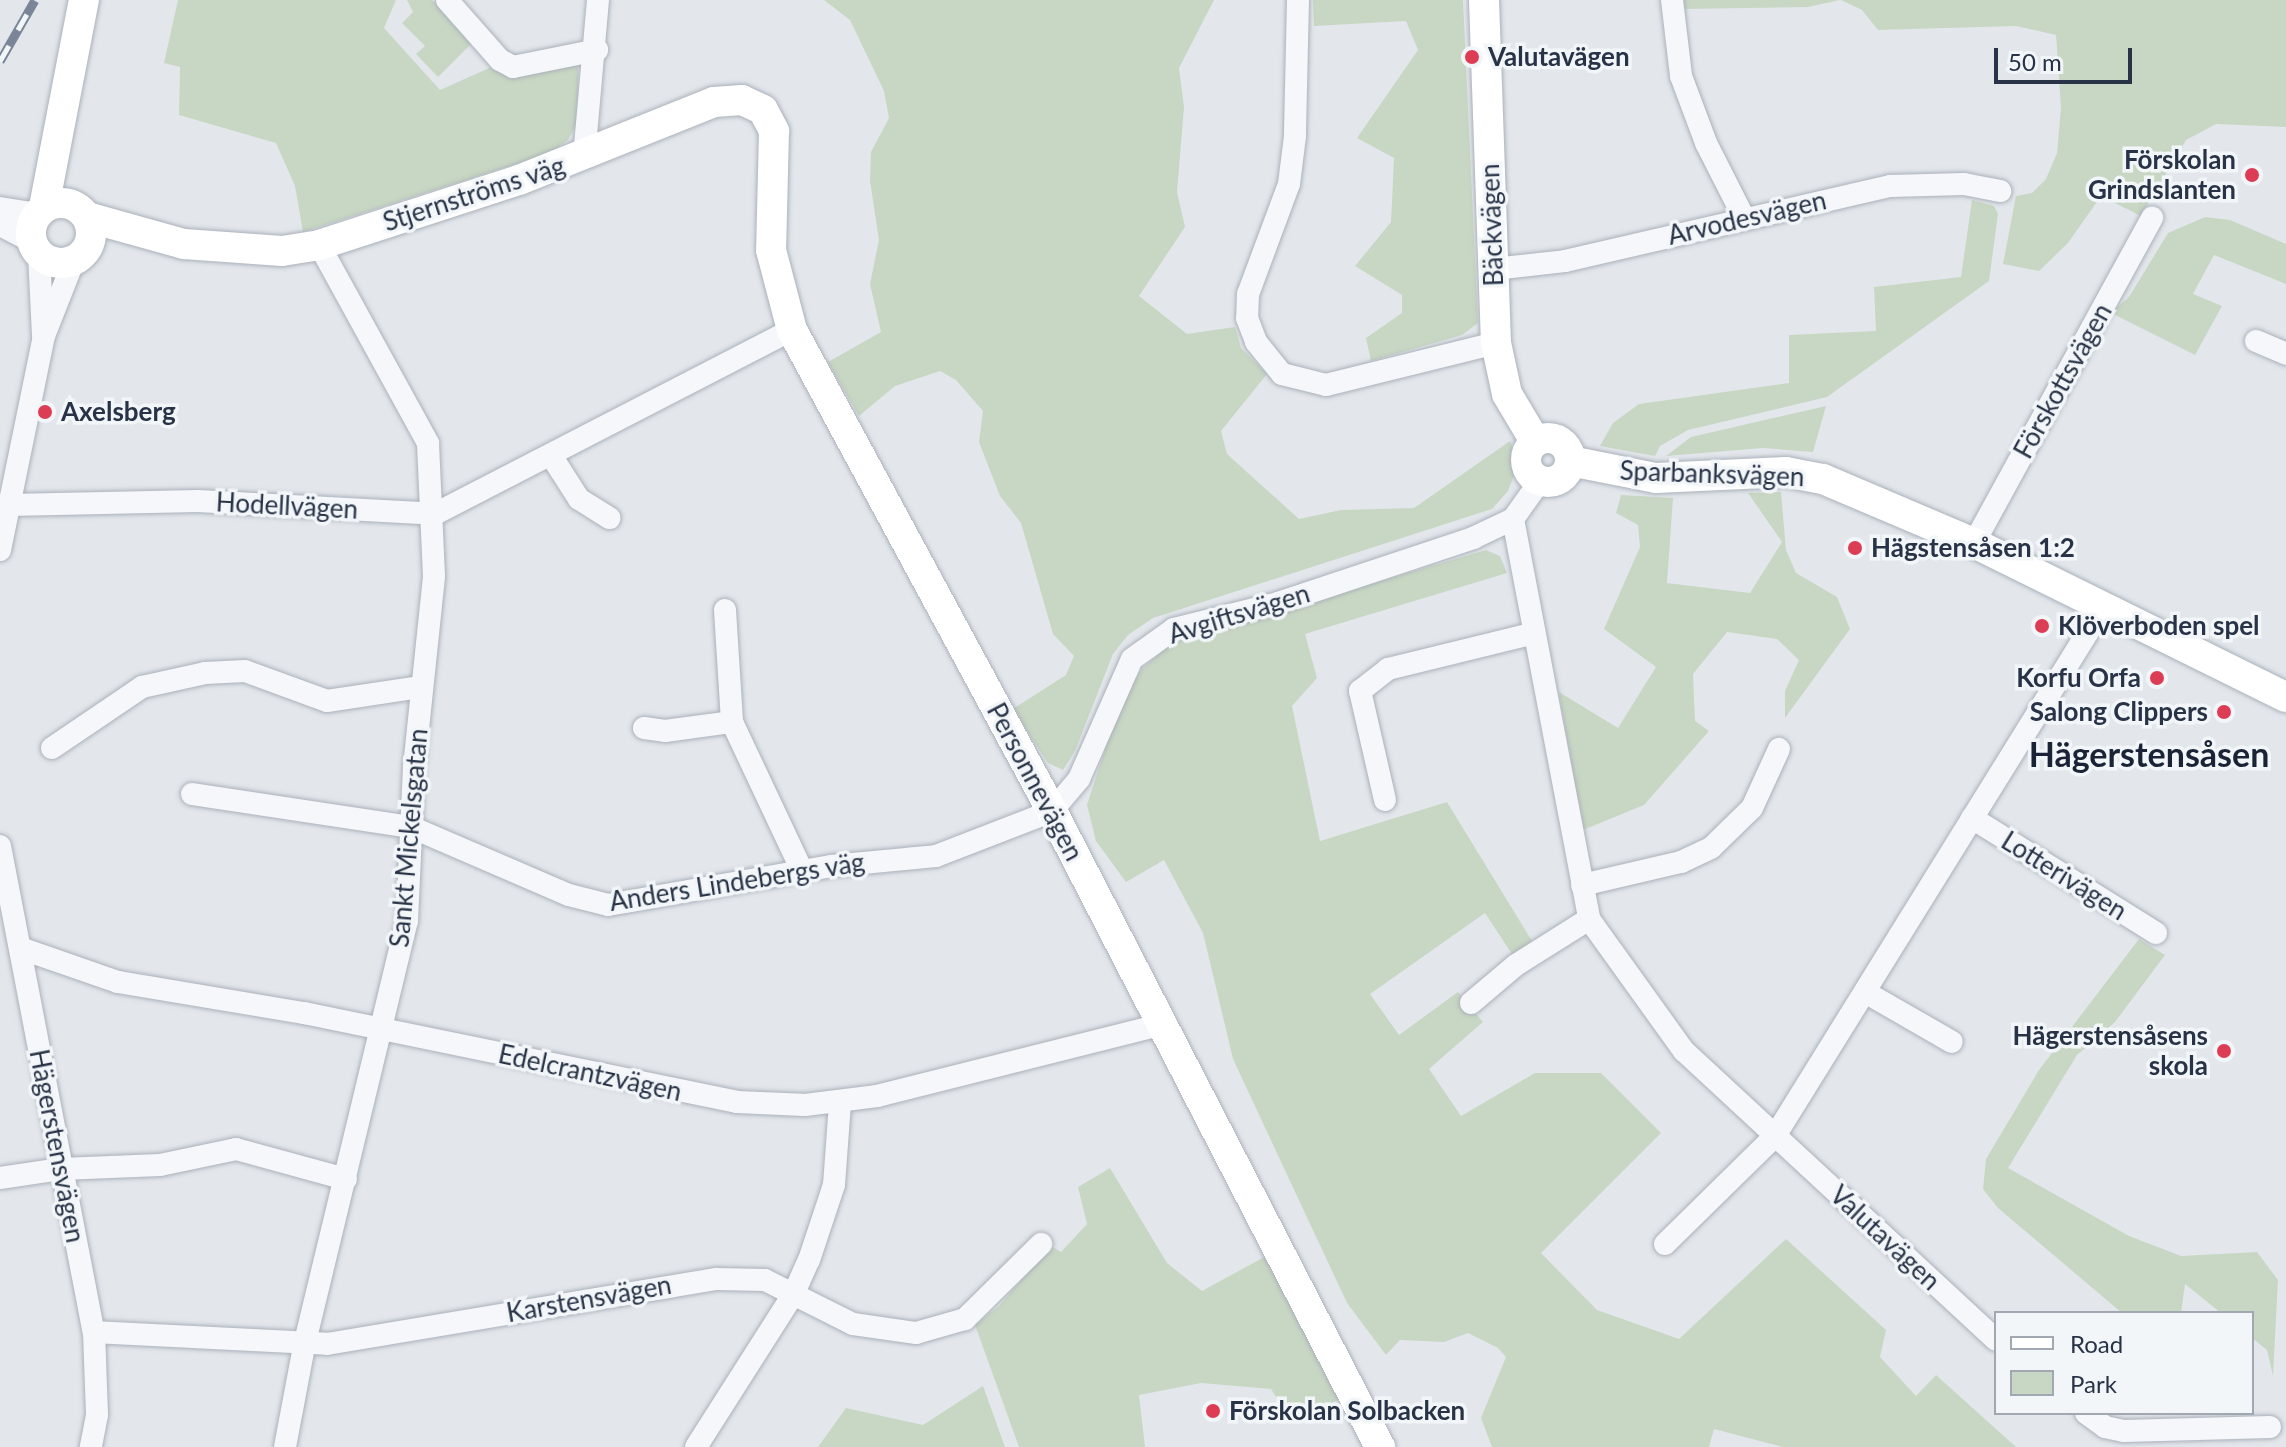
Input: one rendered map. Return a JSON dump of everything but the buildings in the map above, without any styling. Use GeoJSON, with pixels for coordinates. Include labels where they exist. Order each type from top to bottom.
{"type":"FeatureCollection","features":[{"type":"Feature","properties":{"kind":"street"},"geometry":{"type":"LineString","coordinates":[[0,550],[44,336],[52,223],[66,100],[84,0]]}},
{"type":"Feature","properties":{"kind":"street"},"geometry":{"type":"LineString","coordinates":[[447,0],[500,60],[513,67],[597,50]]}},
{"type":"Feature","properties":{"kind":"street"},"geometry":{"type":"LineString","coordinates":[[584,157],[597,50],[598,0]]}},
{"type":"Feature","properties":{"kind":"street"},"geometry":{"type":"LineString","coordinates":[[1298,0],[1295,136],[1289,184],[1248,294],[1247,318],[1256,342],[1282,374],[1326,385],[1496,343]]}},
{"type":"Feature","properties":{"kind":"street","name":"Bäckvägen"},"geometry":{"type":"LineString","coordinates":[[1484,0],[1496,343],[1507,394],[1535,441]]}},
{"type":"Feature","properties":{"kind":"street"},"geometry":{"type":"LineString","coordinates":[[1672,0],[1681,76],[1706,143],[1743,216]]}},
{"type":"Feature","properties":{"kind":"street","name":"Stjernströms väg"},"geometry":{"type":"LineString","coordinates":[[184,244],[104,248],[53,262],[52,223],[258,252],[319,245],[584,157],[714,102],[755,104]]}},
{"type":"Feature","properties":{"kind":"street","name":"Personnevägen"},"geometry":{"type":"LineString","coordinates":[[755,104],[774,131],[768,225],[792,330],[1052,811],[1380,1447]]}},
{"type":"Feature","properties":{"kind":"street","name":"Arvodesvägen"},"geometry":{"type":"LineString","coordinates":[[1494,269],[1565,261],[1743,216],[1890,186],[1964,184],[2000,191]]}},
{"type":"Feature","properties":{"kind":"street"},"geometry":{"type":"LineString","coordinates":[[0,208],[91,235],[44,336]]}},
{"type":"Feature","properties":{"kind":"street","name":"Förskottsvägen"},"geometry":{"type":"LineString","coordinates":[[1974,543],[2152,218]]}},
{"type":"Feature","properties":{"kind":"street"},"geometry":{"type":"LineString","coordinates":[[0,225],[52,223]]}},
{"type":"Feature","properties":{"kind":"street","name":"Sankt Mickelsgatan"},"geometry":{"type":"LineString","coordinates":[[285,1447],[304,1346],[407,921],[421,687],[433,590],[435,514],[428,443],[319,245]]}},
{"type":"Feature","properties":{"kind":"street","name":"Hodellvägen"},"geometry":{"type":"LineString","coordinates":[[9,505],[198,501],[435,514],[552,457],[792,330]]}},
{"type":"Feature","properties":{"kind":"street"},"geometry":{"type":"LineString","coordinates":[[2256,341],[2286,354]]}},
{"type":"Feature","properties":{"kind":"street"},"geometry":{"type":"LineString","coordinates":[[1555,439],[1566,448],[1570,461],[1560,479],[1540,481],[1529,473],[1525,459],[1535,441],[1555,439]]}},
{"type":"Feature","properties":{"kind":"street"},"geometry":{"type":"LineString","coordinates":[[552,457],[579,499],[610,518]]}},
{"type":"Feature","properties":{"kind":"street","name":"Sparbanksvägen"},"geometry":{"type":"LineString","coordinates":[[1570,461],[1656,478],[1810,475],[1974,543],[2286,697]]}},
{"type":"Feature","properties":{"kind":"street"},"geometry":{"type":"LineString","coordinates":[[1513,519],[1540,481]]}},
{"type":"Feature","properties":{"kind":"street","name":"Avgiftsvägen"},"geometry":{"type":"LineString","coordinates":[[1052,811],[1079,779],[1132,659],[1152,641],[1174,629],[1278,603],[1473,538],[1513,519]]}},
{"type":"Feature","properties":{"kind":"street","name":"Valutavägen"},"geometry":{"type":"LineString","coordinates":[[1513,519],[1531,634],[1589,919],[1684,1051],[1994,1338]]}},
{"type":"Feature","properties":{"kind":"street","name":"Lotterivägen"},"geometry":{"type":"LineString","coordinates":[[1775,1136],[2104,606]]}},
{"type":"Feature","properties":{"kind":"street"},"geometry":{"type":"LineString","coordinates":[[725,610],[732,722],[802,871]]}},
{"type":"Feature","properties":{"kind":"street"},"geometry":{"type":"LineString","coordinates":[[1385,800],[1360,691],[1388,669],[1531,634]]}},
{"type":"Feature","properties":{"kind":"street"},"geometry":{"type":"LineString","coordinates":[[52,748],[142,687],[205,673],[245,671],[327,701],[421,687]]}},
{"type":"Feature","properties":{"kind":"street"},"geometry":{"type":"LineString","coordinates":[[644,728],[665,731],[732,722]]}},
{"type":"Feature","properties":{"kind":"street"},"geometry":{"type":"LineString","coordinates":[[1582,885],[1681,862],[1711,848],[1752,808],[1779,749]]}},
{"type":"Feature","properties":{"kind":"street","name":"Anders Lindebergs väg"},"geometry":{"type":"LineString","coordinates":[[192,794],[411,827],[578,898],[608,905],[802,871],[936,856],[1052,811]]}},
{"type":"Feature","properties":{"kind":"street","name":"Lotterivägen"},"geometry":{"type":"LineString","coordinates":[[1972,818],[2156,933]]}},
{"type":"Feature","properties":{"kind":"street","name":"Hägerstensvägen"},"geometry":{"type":"LineString","coordinates":[[0,846],[94,1332],[97,1415],[91,1447]]}},
{"type":"Feature","properties":{"kind":"street"},"geometry":{"type":"LineString","coordinates":[[1471,1003],[1516,965],[1589,919]]}},
{"type":"Feature","properties":{"kind":"street","name":"Edelcrantzvägen"},"geometry":{"type":"LineString","coordinates":[[20,948],[118,982],[383,1030],[737,1102],[840,1103],[917,1089],[1163,1024]]}},
{"type":"Feature","properties":{"kind":"street"},"geometry":{"type":"LineString","coordinates":[[1865,992],[1952,1042]]}},
{"type":"Feature","properties":{"kind":"street"},"geometry":{"type":"LineString","coordinates":[[696,1447],[794,1293],[834,1185],[840,1103]]}},
{"type":"Feature","properties":{"kind":"street"},"geometry":{"type":"LineString","coordinates":[[1665,1244],[1775,1136]]}},
{"type":"Feature","properties":{"kind":"street"},"geometry":{"type":"LineString","coordinates":[[0,1178],[61,1169],[160,1165],[236,1149],[346,1179]]}},
{"type":"Feature","properties":{"kind":"street","name":"Karstensvägen"},"geometry":{"type":"LineString","coordinates":[[94,1332],[304,1346],[680,1283],[765,1280],[834,1317],[872,1330],[936,1329],[979,1309],[1041,1244]]}},
{"type":"Feature","properties":{"kind":"street"},"geometry":{"type":"LineString","coordinates":[[2089,1415],[2105,1427],[2124,1431],[2270,1427]]}},
{"type":"Feature","properties":{"kind":"green space"},"geometry":{"type":"Polygon","coordinates":[[[178,0],[396,0],[384,28],[440,90],[496,65],[578,61],[578,122],[568,140],[550,153],[303,232],[295,186],[276,143],[179,115],[180,67],[164,63],[178,0]]]}},
{"type":"Feature","properties":{"kind":"green space"},"geometry":{"type":"Polygon","coordinates":[[[407,0],[432,0],[473,42],[438,77],[416,54],[425,46],[402,23],[413,12],[407,0]]]}},
{"type":"Feature","properties":{"kind":"green space"},"geometry":{"type":"Polygon","coordinates":[[[824,0],[1214,0],[1179,68],[1184,107],[1177,192],[1185,227],[1139,296],[1187,334],[1235,327],[1241,348],[1267,374],[1221,431],[1227,454],[1299,519],[1341,510],[1414,508],[1510,441],[1519,462],[1508,491],[1492,509],[1153,618],[1128,635],[1113,654],[1075,751],[1063,770],[1048,763],[1013,709],[1066,675],[1074,656],[1053,634],[1021,523],[1000,496],[979,442],[983,411],[956,380],[940,371],[895,386],[859,416],[828,362],[881,332],[870,284],[879,240],[870,181],[871,152],[889,118],[884,91],[850,20],[824,0]]]}},
{"type":"Feature","properties":{"kind":"green space"},"geometry":{"type":"Polygon","coordinates":[[[1313,0],[1463,0],[1478,323],[1462,335],[1371,361],[1366,338],[1402,313],[1402,295],[1355,266],[1391,222],[1394,158],[1357,138],[1418,50],[1406,21],[1314,26],[1313,0]]]}},
{"type":"Feature","properties":{"kind":"green space"},"geometry":{"type":"Polygon","coordinates":[[[1683,0],[1840,0],[1808,7],[1683,9],[1683,0]]]}},
{"type":"Feature","properties":{"kind":"green space"},"geometry":{"type":"Polygon","coordinates":[[[1841,0],[2286,0],[2286,127],[2216,124],[2186,140],[2141,216],[2101,196],[2068,243],[2039,271],[2003,264],[2016,196],[2032,193],[2046,179],[2057,153],[2061,108],[2056,35],[2016,26],[1878,30],[1862,10],[1841,0]]]}},
{"type":"Feature","properties":{"kind":"green space"},"geometry":{"type":"Polygon","coordinates":[[[1972,200],[1994,206],[1998,214],[1989,281],[1827,397],[1688,430],[1660,446],[1655,456],[1600,446],[1613,423],[1639,404],[1789,383],[1789,335],[1876,331],[1874,287],[1961,277],[1972,200]]]}},
{"type":"Feature","properties":{"kind":"green space"},"geometry":{"type":"Polygon","coordinates":[[[2205,217],[2230,220],[2286,244],[2286,284],[2214,255],[2193,294],[2222,306],[2195,355],[2111,313],[2129,297],[2168,233],[2205,217]]]}},
{"type":"Feature","properties":{"kind":"green space"},"geometry":{"type":"Polygon","coordinates":[[[1826,406],[1813,452],[1763,448],[1666,456],[1691,437],[1826,406]]]}},
{"type":"Feature","properties":{"kind":"green space"},"geometry":{"type":"Polygon","coordinates":[[[1781,492],[1786,550],[1796,573],[1837,597],[1850,629],[1785,718],[1785,691],[1799,660],[1777,639],[1727,632],[1693,674],[1695,721],[1709,731],[1644,805],[1583,830],[1559,692],[1618,728],[1656,667],[1604,629],[1640,547],[1638,525],[1616,513],[1621,495],[1673,498],[1667,583],[1750,593],[1782,542],[1748,493],[1781,492]]]}},
{"type":"Feature","properties":{"kind":"green space"},"geometry":{"type":"Polygon","coordinates":[[[1486,550],[1500,556],[1507,573],[1305,634],[1317,678],[1292,706],[1320,841],[1447,802],[1532,941],[1512,954],[1485,913],[1370,994],[1399,1035],[1458,992],[1483,1022],[1429,1069],[1461,1116],[1535,1073],[1601,1073],[1661,1133],[1541,1253],[1597,1310],[1679,1339],[1786,1239],[1886,1330],[1880,1357],[1916,1396],[1936,1375],[2016,1447],[1783,1447],[1714,1429],[1709,1447],[1492,1447],[1481,1418],[1506,1357],[1498,1348],[1468,1333],[1444,1342],[1400,1340],[1386,1355],[1347,1303],[1233,1059],[1203,933],[1164,860],[1126,882],[1096,841],[1087,805],[1120,704],[1142,669],[1173,642],[1486,550]]]}},
{"type":"Feature","properties":{"kind":"green space"},"geometry":{"type":"Polygon","coordinates":[[[2139,939],[2165,955],[2115,1022],[2077,1055],[2008,1168],[2129,1236],[2181,1256],[2257,1252],[2278,1280],[2273,1376],[2267,1350],[2254,1340],[2254,1311],[2219,1311],[2185,1284],[2181,1311],[2120,1311],[1998,1208],[1983,1189],[1986,1159],[2039,1070],[2139,939]]]}},
{"type":"Feature","properties":{"kind":"green space"},"geometry":{"type":"Polygon","coordinates":[[[1110,1168],[1167,1263],[1202,1291],[1266,1256],[1340,1399],[1292,1423],[1271,1389],[1201,1383],[1139,1395],[1145,1447],[1019,1447],[975,1325],[999,1306],[1051,1246],[1061,1252],[1087,1224],[1078,1187],[1110,1168]]]}},
{"type":"Feature","properties":{"kind":"green space"},"geometry":{"type":"Polygon","coordinates":[[[983,1386],[1005,1447],[818,1447],[846,1408],[923,1425],[983,1386]]]}},
{"type":"Feature","properties":{"kind":"railway"},"geometry":{"type":"LineString","coordinates":[[0,61],[35,0]]}},
{"type":"Feature","properties":{"kind":"place","name":"Valutavägen"},"geometry":{"type":"Point","coordinates":[1472,57]}},
{"type":"Feature","properties":{"kind":"place","name":"Förskolan Grindslanten"},"geometry":{"type":"Point","coordinates":[2252,175]}},
{"type":"Feature","properties":{"kind":"place","name":"Axelsberg"},"geometry":{"type":"Point","coordinates":[45,412]}},
{"type":"Feature","properties":{"kind":"place","name":"Hägstensåsen 1:2"},"geometry":{"type":"Point","coordinates":[1855,548]}},
{"type":"Feature","properties":{"kind":"place","name":"Klöverboden spel"},"geometry":{"type":"Point","coordinates":[2042,626]}},
{"type":"Feature","properties":{"kind":"place","name":"Korfu Orfa"},"geometry":{"type":"Point","coordinates":[2157,678]}},
{"type":"Feature","properties":{"kind":"place","name":"Salong Clippers"},"geometry":{"type":"Point","coordinates":[2224,712]}},
{"type":"Feature","properties":{"kind":"place","name":"Hägerstensåsens skola"},"geometry":{"type":"Point","coordinates":[2224,1051]}},
{"type":"Feature","properties":{"kind":"place","name":"Förskolan Solbacken"},"geometry":{"type":"Point","coordinates":[1213,1411]}},
{"type":"Feature","properties":{"kind":"district","name":"Hägerstensåsen"},"geometry":{"type":"Point","coordinates":[2149,754]}}]}
